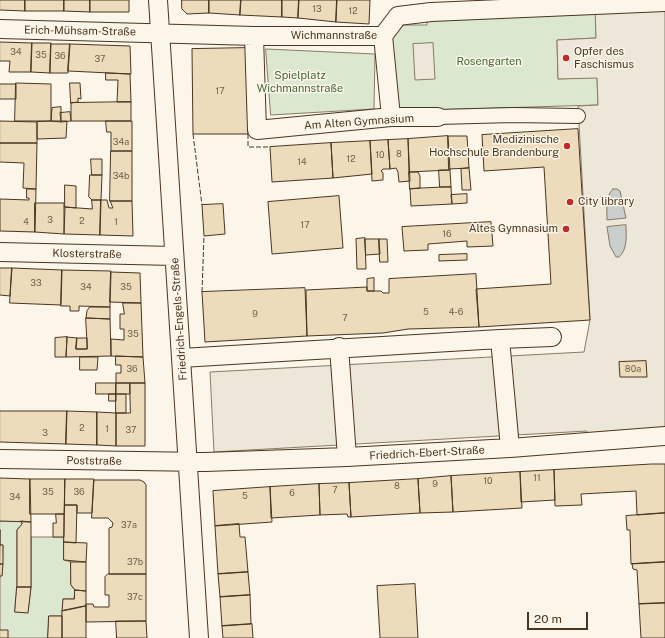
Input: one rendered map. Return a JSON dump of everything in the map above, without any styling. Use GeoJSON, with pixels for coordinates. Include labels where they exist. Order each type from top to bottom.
{"type":"FeatureCollection","features":[{"type":"Feature","properties":{"kind":"street","name":"Friedrich-Engels-Straße"},"geometry":{"type":"LineString","coordinates":[[158,0],[199,638]]}},
{"type":"Feature","properties":{"kind":"street","name":"Wichmannstraße"},"geometry":{"type":"LineString","coordinates":[[160,33],[254,36],[384,36],[398,16],[424,13],[665,2]]}},
{"type":"Feature","properties":{"kind":"street","name":"Erich-Mühsam-Straße"},"geometry":{"type":"LineString","coordinates":[[0,29],[160,33]]}},
{"type":"Feature","properties":{"kind":"street","name":"Am Alten Gymnasium"},"geometry":{"type":"LineString","coordinates":[[254,36],[257,130],[391,117],[513,115],[578,116]]}},
{"type":"Feature","properties":{"kind":"street"},"geometry":{"type":"LineString","coordinates":[[384,36],[391,117]]}},
{"type":"Feature","properties":{"kind":"street","name":"Klosterstraße"},"geometry":{"type":"LineString","coordinates":[[0,252],[174,256]]}},
{"type":"Feature","properties":{"kind":"street"},"geometry":{"type":"LineString","coordinates":[[181,358],[204,358],[338,347],[552,337]]}},
{"type":"Feature","properties":{"kind":"street"},"geometry":{"type":"LineString","coordinates":[[500,339],[510,448]]}},
{"type":"Feature","properties":{"kind":"street"},"geometry":{"type":"LineString","coordinates":[[338,347],[347,457]]}},
{"type":"Feature","properties":{"kind":"street","name":"Friedrich-Ebert-Straße"},"geometry":{"type":"LineString","coordinates":[[188,463],[347,457],[510,448],[665,436]]}},
{"type":"Feature","properties":{"kind":"street","name":"Poststraße"},"geometry":{"type":"LineString","coordinates":[[0,458],[188,463]]}},
{"type":"Feature","properties":{"kind":"green space","name":"Rosengarten"},"geometry":{"type":"Polygon","coordinates":[[[596,12],[596,38],[557,40],[558,79],[597,77],[598,105],[394,111],[387,42],[404,25],[427,25],[427,18],[596,12]]]}},
{"type":"Feature","properties":{"kind":"green space","name":"Spielplatz Wichmannstraße"},"geometry":{"type":"Polygon","coordinates":[[[266,49],[375,54],[374,109],[271,115],[266,49]]]}},
{"type":"Feature","properties":{"kind":"green space"},"geometry":{"type":"Polygon","coordinates":[[[0,521],[21,521],[22,524],[17,530],[17,587],[15,612],[28,612],[31,587],[31,537],[64,537],[64,560],[71,562],[71,585],[75,590],[74,599],[63,599],[62,616],[49,616],[48,638],[0,638],[0,576],[2,575],[3,545],[0,545],[0,521]]]}},
{"type":"Feature","properties":{"kind":"shaded area"},"geometry":{"type":"Polygon","coordinates":[[[665,2],[665,436],[588,442],[587,431],[214,452],[210,372],[584,352],[590,320],[578,106],[598,105],[597,78],[558,79],[557,40],[596,38],[595,5],[665,2]]]}},
{"type":"Feature","properties":{"kind":"shaded area"},"geometry":{"type":"Polygon","coordinates":[[[433,43],[435,79],[415,80],[413,44],[433,43]]]}},
{"type":"Feature","properties":{"kind":"shaded area"},"geometry":{"type":"Polygon","coordinates":[[[613,189],[620,191],[626,218],[607,220],[608,199],[610,192],[613,189]]]}},
{"type":"Feature","properties":{"kind":"shaded area"},"geometry":{"type":"Polygon","coordinates":[[[626,225],[624,250],[619,257],[616,257],[610,246],[607,227],[626,225]]]}},
{"type":"Feature","properties":{"kind":"building"},"geometry":{"type":"Polygon","coordinates":[[[0,0],[25,0],[25,11],[0,10],[0,0]]]}},
{"type":"Feature","properties":{"kind":"building"},"geometry":{"type":"Polygon","coordinates":[[[25,0],[64,0],[64,11],[25,11],[25,0]]]}},
{"type":"Feature","properties":{"kind":"building"},"geometry":{"type":"Polygon","coordinates":[[[64,0],[90,0],[90,12],[64,11],[64,0]]]}},
{"type":"Feature","properties":{"kind":"building"},"geometry":{"type":"Polygon","coordinates":[[[90,0],[129,0],[129,12],[90,12],[90,0]]]}},
{"type":"Feature","properties":{"kind":"building"},"geometry":{"type":"Polygon","coordinates":[[[182,0],[209,0],[209,13],[187,14],[182,9],[182,0]]]}},
{"type":"Feature","properties":{"kind":"building"},"geometry":{"type":"Polygon","coordinates":[[[209,0],[241,0],[240,15],[209,13],[209,0]]]}},
{"type":"Feature","properties":{"kind":"building"},"geometry":{"type":"Polygon","coordinates":[[[241,0],[282,0],[282,17],[240,15],[241,0]]]}},
{"type":"Feature","properties":{"kind":"building"},"geometry":{"type":"Polygon","coordinates":[[[282,0],[299,0],[298,18],[282,17],[282,0]]]}},
{"type":"Feature","properties":{"kind":"building"},"geometry":{"type":"Polygon","coordinates":[[[299,0],[337,0],[336,22],[298,18],[299,0]]]}},
{"type":"Feature","properties":{"kind":"building"},"geometry":{"type":"Polygon","coordinates":[[[337,0],[370,0],[369,24],[336,22],[337,0]]]}},
{"type":"Feature","properties":{"kind":"building"},"geometry":{"type":"Polygon","coordinates":[[[0,42],[32,43],[31,72],[9,72],[10,61],[0,61],[0,42]]]}},
{"type":"Feature","properties":{"kind":"building"},"geometry":{"type":"Polygon","coordinates":[[[32,43],[51,43],[50,73],[31,72],[32,43]]]}},
{"type":"Feature","properties":{"kind":"building"},"geometry":{"type":"Polygon","coordinates":[[[51,44],[70,44],[68,73],[50,73],[51,44]]]}},
{"type":"Feature","properties":{"kind":"building"},"geometry":{"type":"Polygon","coordinates":[[[70,44],[130,46],[131,74],[68,71],[70,44]]]}},
{"type":"Feature","properties":{"kind":"building"},"geometry":{"type":"Polygon","coordinates":[[[247,48],[248,134],[193,134],[192,49],[247,48]]]}},
{"type":"Feature","properties":{"kind":"building"},"geometry":{"type":"Polygon","coordinates":[[[106,73],[130,74],[131,102],[117,102],[118,80],[106,80],[106,73]]]}},
{"type":"Feature","properties":{"kind":"building"},"geometry":{"type":"Polygon","coordinates":[[[16,83],[51,84],[51,121],[15,121],[16,83]]]}},
{"type":"Feature","properties":{"kind":"building"},"geometry":{"type":"Polygon","coordinates":[[[70,83],[80,83],[81,99],[78,98],[78,102],[71,103],[70,83]]]}},
{"type":"Feature","properties":{"kind":"building"},"geometry":{"type":"Polygon","coordinates":[[[0,84],[16,84],[16,99],[0,99],[0,84]]]}},
{"type":"Feature","properties":{"kind":"building"},"geometry":{"type":"Polygon","coordinates":[[[131,102],[131,121],[71,121],[71,103],[131,102]]]}},
{"type":"Feature","properties":{"kind":"building"},"geometry":{"type":"Polygon","coordinates":[[[61,107],[61,122],[51,121],[52,108],[61,107]]]}},
{"type":"Feature","properties":{"kind":"building"},"geometry":{"type":"Polygon","coordinates":[[[70,112],[71,121],[61,122],[60,113],[70,112]]]}},
{"type":"Feature","properties":{"kind":"building"},"geometry":{"type":"Polygon","coordinates":[[[0,121],[37,122],[37,143],[0,143],[0,121]]]}},
{"type":"Feature","properties":{"kind":"building"},"geometry":{"type":"Polygon","coordinates":[[[67,121],[66,138],[37,139],[37,122],[67,121]]]}},
{"type":"Feature","properties":{"kind":"building"},"geometry":{"type":"Polygon","coordinates":[[[106,121],[132,121],[132,151],[111,151],[111,132],[107,132],[106,121]]]}},
{"type":"Feature","properties":{"kind":"building","name":"Altes Gymnasium"},"geometry":{"type":"Polygon","coordinates":[[[578,129],[590,320],[479,327],[476,289],[551,284],[544,167],[484,171],[482,135],[578,129]]]}},
{"type":"Feature","properties":{"kind":"building"},"geometry":{"type":"Polygon","coordinates":[[[448,136],[467,136],[469,168],[449,169],[448,136]]]}},
{"type":"Feature","properties":{"kind":"building"},"geometry":{"type":"Polygon","coordinates":[[[448,136],[450,170],[409,172],[408,139],[448,136]]]}},
{"type":"Feature","properties":{"kind":"building"},"geometry":{"type":"Polygon","coordinates":[[[408,139],[410,181],[399,182],[396,168],[390,169],[388,140],[408,139]]]}},
{"type":"Feature","properties":{"kind":"building"},"geometry":{"type":"Polygon","coordinates":[[[388,140],[390,169],[383,169],[381,171],[383,173],[383,180],[372,181],[370,141],[388,140]]]}},
{"type":"Feature","properties":{"kind":"building"},"geometry":{"type":"Polygon","coordinates":[[[370,141],[372,174],[333,178],[331,143],[370,141]]]}},
{"type":"Feature","properties":{"kind":"building"},"geometry":{"type":"Polygon","coordinates":[[[0,143],[37,143],[36,189],[23,188],[24,163],[0,162],[0,143]]]}},
{"type":"Feature","properties":{"kind":"building"},"geometry":{"type":"Polygon","coordinates":[[[331,143],[333,178],[272,182],[270,147],[331,143]]]}},
{"type":"Feature","properties":{"kind":"building"},"geometry":{"type":"Polygon","coordinates":[[[111,151],[132,151],[132,201],[110,201],[111,151]]]}},
{"type":"Feature","properties":{"kind":"building"},"geometry":{"type":"Polygon","coordinates":[[[91,159],[102,159],[102,175],[92,175],[91,159]]]}},
{"type":"Feature","properties":{"kind":"building"},"geometry":{"type":"Polygon","coordinates":[[[469,168],[471,190],[462,190],[461,169],[469,168]]]}},
{"type":"Feature","properties":{"kind":"building"},"geometry":{"type":"Polygon","coordinates":[[[439,170],[450,170],[451,187],[440,187],[439,170]]]}},
{"type":"Feature","properties":{"kind":"building"},"geometry":{"type":"Polygon","coordinates":[[[409,172],[418,172],[420,176],[420,188],[410,189],[409,172]]]}},
{"type":"Feature","properties":{"kind":"building"},"geometry":{"type":"Polygon","coordinates":[[[90,175],[102,175],[101,200],[92,200],[89,197],[90,175]]]}},
{"type":"Feature","properties":{"kind":"building"},"geometry":{"type":"Polygon","coordinates":[[[65,185],[76,186],[76,208],[65,207],[65,185]]]}},
{"type":"Feature","properties":{"kind":"building"},"geometry":{"type":"Polygon","coordinates":[[[451,187],[452,204],[411,206],[410,189],[451,187]]]}},
{"type":"Feature","properties":{"kind":"building"},"geometry":{"type":"Polygon","coordinates":[[[27,189],[36,189],[35,232],[0,231],[0,199],[29,200],[29,198],[27,198],[27,189]]]}},
{"type":"Feature","properties":{"kind":"building"},"geometry":{"type":"Polygon","coordinates":[[[467,194],[467,203],[452,204],[451,195],[467,194]]]}},
{"type":"Feature","properties":{"kind":"building"},"geometry":{"type":"Polygon","coordinates":[[[339,196],[343,248],[272,254],[268,202],[339,196]]]}},
{"type":"Feature","properties":{"kind":"building"},"geometry":{"type":"Polygon","coordinates":[[[92,200],[101,200],[100,235],[64,234],[65,207],[92,209],[92,200]]]}},
{"type":"Feature","properties":{"kind":"building"},"geometry":{"type":"Polygon","coordinates":[[[101,200],[107,200],[109,208],[113,208],[110,201],[132,201],[133,236],[100,235],[101,200]]]}},
{"type":"Feature","properties":{"kind":"building"},"geometry":{"type":"Polygon","coordinates":[[[35,203],[64,203],[64,234],[35,232],[35,203]]]}},
{"type":"Feature","properties":{"kind":"building"},"geometry":{"type":"Polygon","coordinates":[[[223,204],[225,234],[204,236],[202,205],[223,204]]]}},
{"type":"Feature","properties":{"kind":"building"},"geometry":{"type":"Polygon","coordinates":[[[491,222],[493,246],[467,247],[467,241],[428,244],[428,250],[404,251],[402,227],[491,222]]]}},
{"type":"Feature","properties":{"kind":"building"},"geometry":{"type":"Polygon","coordinates":[[[365,238],[366,269],[357,269],[356,239],[365,238]]]}},
{"type":"Feature","properties":{"kind":"building"},"geometry":{"type":"Polygon","coordinates":[[[365,239],[379,239],[380,254],[366,255],[365,239]]]}},
{"type":"Feature","properties":{"kind":"building"},"geometry":{"type":"Polygon","coordinates":[[[379,239],[387,239],[388,262],[380,262],[379,239]]]}},
{"type":"Feature","properties":{"kind":"building"},"geometry":{"type":"Polygon","coordinates":[[[467,254],[467,260],[439,261],[439,255],[467,254]]]}},
{"type":"Feature","properties":{"kind":"building"},"geometry":{"type":"Polygon","coordinates":[[[0,268],[12,268],[10,296],[0,295],[0,268]]]}},
{"type":"Feature","properties":{"kind":"building"},"geometry":{"type":"Polygon","coordinates":[[[12,268],[62,270],[61,305],[10,303],[12,268]]]}},
{"type":"Feature","properties":{"kind":"building"},"geometry":{"type":"Polygon","coordinates":[[[62,270],[111,271],[110,307],[79,306],[79,311],[70,311],[70,306],[61,306],[62,270]]]}},
{"type":"Feature","properties":{"kind":"building"},"geometry":{"type":"Polygon","coordinates":[[[111,272],[140,273],[141,303],[110,302],[111,272]]]}},
{"type":"Feature","properties":{"kind":"building"},"geometry":{"type":"Polygon","coordinates":[[[476,274],[479,327],[408,329],[383,333],[307,336],[306,290],[367,287],[367,291],[381,291],[383,293],[389,293],[389,279],[476,274]]]}},
{"type":"Feature","properties":{"kind":"building"},"geometry":{"type":"Polygon","coordinates":[[[374,278],[374,291],[367,291],[367,279],[374,278]]]}},
{"type":"Feature","properties":{"kind":"building"},"geometry":{"type":"Polygon","coordinates":[[[305,288],[307,336],[205,342],[202,292],[305,288]]]}},
{"type":"Feature","properties":{"kind":"building"},"geometry":{"type":"Polygon","coordinates":[[[123,303],[141,303],[143,357],[111,356],[111,339],[124,340],[124,329],[120,329],[120,314],[124,314],[123,303]]]}},
{"type":"Feature","properties":{"kind":"building"},"geometry":{"type":"Polygon","coordinates":[[[90,307],[110,307],[110,319],[86,318],[87,311],[90,307]]]}},
{"type":"Feature","properties":{"kind":"building"},"geometry":{"type":"Polygon","coordinates":[[[86,318],[110,319],[111,356],[66,357],[67,337],[77,338],[76,349],[87,349],[86,318]]]}},
{"type":"Feature","properties":{"kind":"building"},"geometry":{"type":"Polygon","coordinates":[[[67,337],[66,357],[55,357],[55,338],[67,337]]]}},
{"type":"Feature","properties":{"kind":"building"},"geometry":{"type":"Polygon","coordinates":[[[77,338],[87,338],[87,349],[76,349],[77,338]]]}},
{"type":"Feature","properties":{"kind":"building"},"geometry":{"type":"Polygon","coordinates":[[[116,356],[143,357],[145,383],[116,383],[116,373],[121,373],[121,365],[116,365],[116,356]]]}},
{"type":"Feature","properties":{"kind":"building"},"geometry":{"type":"Polygon","coordinates":[[[80,357],[98,357],[97,370],[80,370],[80,357]]]}},
{"type":"Feature","properties":{"kind":"building"},"geometry":{"type":"Polygon","coordinates":[[[646,361],[647,377],[620,377],[619,362],[646,361]]]}},
{"type":"Feature","properties":{"kind":"building"},"geometry":{"type":"Polygon","coordinates":[[[96,383],[116,383],[116,394],[96,394],[96,383]]]}},
{"type":"Feature","properties":{"kind":"building"},"geometry":{"type":"Polygon","coordinates":[[[116,383],[130,383],[130,394],[116,394],[116,383]]]}},
{"type":"Feature","properties":{"kind":"building"},"geometry":{"type":"Polygon","coordinates":[[[130,383],[145,383],[145,446],[116,446],[116,413],[130,413],[130,383]]]}},
{"type":"Feature","properties":{"kind":"building"},"geometry":{"type":"Polygon","coordinates":[[[109,394],[116,394],[116,401],[109,401],[109,394]]]}},
{"type":"Feature","properties":{"kind":"building"},"geometry":{"type":"Polygon","coordinates":[[[116,394],[126,394],[126,413],[116,413],[116,394]]]}},
{"type":"Feature","properties":{"kind":"building"},"geometry":{"type":"Polygon","coordinates":[[[0,411],[67,411],[66,444],[0,442],[0,411]]]}},
{"type":"Feature","properties":{"kind":"building"},"geometry":{"type":"Polygon","coordinates":[[[67,411],[97,412],[97,445],[66,444],[67,411]]]}},
{"type":"Feature","properties":{"kind":"building"},"geometry":{"type":"Polygon","coordinates":[[[97,412],[116,413],[116,446],[97,445],[97,412]]]}},
{"type":"Feature","properties":{"kind":"building"},"geometry":{"type":"Polygon","coordinates":[[[665,464],[665,513],[637,515],[636,491],[581,494],[582,505],[555,506],[554,470],[665,464]]]}},
{"type":"Feature","properties":{"kind":"building"},"geometry":{"type":"Polygon","coordinates":[[[554,470],[555,500],[521,502],[520,472],[554,470]]]}},
{"type":"Feature","properties":{"kind":"building"},"geometry":{"type":"Polygon","coordinates":[[[520,472],[522,508],[453,512],[451,476],[520,472]]]}},
{"type":"Feature","properties":{"kind":"building"},"geometry":{"type":"Polygon","coordinates":[[[451,476],[453,512],[420,513],[418,479],[451,476]]]}},
{"type":"Feature","properties":{"kind":"building"},"geometry":{"type":"Polygon","coordinates":[[[0,478],[30,479],[31,522],[0,521],[0,478]]]}},
{"type":"Feature","properties":{"kind":"building"},"geometry":{"type":"Polygon","coordinates":[[[30,479],[65,479],[64,514],[30,514],[30,479]]]}},
{"type":"Feature","properties":{"kind":"building"},"geometry":{"type":"Polygon","coordinates":[[[65,479],[94,479],[92,513],[77,513],[77,505],[65,505],[65,479]]]}},
{"type":"Feature","properties":{"kind":"building"},"geometry":{"type":"Polygon","coordinates":[[[418,479],[420,513],[351,517],[349,483],[418,479]]]}},
{"type":"Feature","properties":{"kind":"building"},"geometry":{"type":"Polygon","coordinates":[[[94,480],[140,480],[146,485],[146,574],[109,574],[109,528],[112,527],[113,523],[108,518],[92,518],[94,480]]]}},
{"type":"Feature","properties":{"kind":"building"},"geometry":{"type":"Polygon","coordinates":[[[349,483],[351,517],[348,517],[347,514],[320,515],[319,484],[349,483]]]}},
{"type":"Feature","properties":{"kind":"building"},"geometry":{"type":"Polygon","coordinates":[[[319,484],[320,515],[271,518],[270,487],[319,484]]]}},
{"type":"Feature","properties":{"kind":"building"},"geometry":{"type":"Polygon","coordinates":[[[270,487],[272,522],[215,526],[213,491],[270,487]]]}},
{"type":"Feature","properties":{"kind":"building"},"geometry":{"type":"Polygon","coordinates":[[[65,505],[77,505],[76,543],[64,542],[65,505]]]}},
{"type":"Feature","properties":{"kind":"building"},"geometry":{"type":"Polygon","coordinates":[[[665,513],[665,562],[631,564],[630,530],[627,530],[626,516],[665,513]]]}},
{"type":"Feature","properties":{"kind":"building"},"geometry":{"type":"Polygon","coordinates":[[[56,514],[64,514],[64,537],[53,537],[53,523],[56,523],[56,514]]]}},
{"type":"Feature","properties":{"kind":"building"},"geometry":{"type":"Polygon","coordinates":[[[21,521],[31,522],[31,587],[17,587],[17,530],[22,524],[21,521]]]}},
{"type":"Feature","properties":{"kind":"building"},"geometry":{"type":"Polygon","coordinates":[[[239,524],[240,537],[245,537],[248,572],[218,574],[215,526],[239,524]]]}},
{"type":"Feature","properties":{"kind":"building"},"geometry":{"type":"Polygon","coordinates":[[[64,542],[87,543],[86,562],[64,560],[64,542]]]}},
{"type":"Feature","properties":{"kind":"building"},"geometry":{"type":"Polygon","coordinates":[[[0,545],[3,545],[3,564],[0,564],[0,545]]]}},
{"type":"Feature","properties":{"kind":"building"},"geometry":{"type":"Polygon","coordinates":[[[71,562],[86,562],[86,591],[75,590],[71,585],[71,562]]]}},
{"type":"Feature","properties":{"kind":"building"},"geometry":{"type":"Polygon","coordinates":[[[665,562],[665,603],[639,604],[637,570],[633,569],[632,564],[665,562]]]}},
{"type":"Feature","properties":{"kind":"building"},"geometry":{"type":"Polygon","coordinates":[[[0,564],[3,564],[2,576],[0,576],[0,564]]]}},
{"type":"Feature","properties":{"kind":"building"},"geometry":{"type":"Polygon","coordinates":[[[248,572],[250,595],[220,597],[218,574],[248,572]]]}},
{"type":"Feature","properties":{"kind":"building"},"geometry":{"type":"Polygon","coordinates":[[[108,574],[146,574],[146,621],[86,622],[86,604],[93,604],[94,607],[109,607],[109,595],[105,595],[105,577],[108,574]]]}},
{"type":"Feature","properties":{"kind":"building"},"geometry":{"type":"Polygon","coordinates":[[[415,584],[418,638],[380,638],[377,586],[415,584]]]}},
{"type":"Feature","properties":{"kind":"building"},"geometry":{"type":"Polygon","coordinates":[[[17,587],[31,587],[28,613],[15,612],[17,587]]]}},
{"type":"Feature","properties":{"kind":"building"},"geometry":{"type":"Polygon","coordinates":[[[75,590],[86,591],[86,606],[62,611],[63,599],[74,599],[75,590]]]}},
{"type":"Feature","properties":{"kind":"building"},"geometry":{"type":"Polygon","coordinates":[[[250,595],[251,624],[222,626],[220,597],[250,595]]]}},
{"type":"Feature","properties":{"kind":"building"},"geometry":{"type":"Polygon","coordinates":[[[665,603],[665,638],[641,638],[639,604],[665,603]]]}},
{"type":"Feature","properties":{"kind":"building"},"geometry":{"type":"Polygon","coordinates":[[[86,606],[86,638],[62,638],[62,611],[86,606]]]}},
{"type":"Feature","properties":{"kind":"building"},"geometry":{"type":"Polygon","coordinates":[[[49,616],[62,616],[62,638],[48,638],[49,616]]]}},
{"type":"Feature","properties":{"kind":"building"},"geometry":{"type":"Polygon","coordinates":[[[116,621],[146,621],[147,638],[117,638],[116,621]]]}},
{"type":"Feature","properties":{"kind":"building"},"geometry":{"type":"Polygon","coordinates":[[[252,624],[253,638],[223,638],[222,626],[252,624]]]}},
{"type":"Feature","properties":{"kind":"building"},"geometry":{"type":"Polygon","coordinates":[[[0,630],[8,630],[8,638],[0,638],[0,630]]]}},
{"type":"Feature","properties":{"kind":"fence"},"geometry":{"type":"LineString","coordinates":[[193,134],[202,205]]}},
{"type":"Feature","properties":{"kind":"fence"},"geometry":{"type":"LineString","coordinates":[[248,134],[248,147],[270,147]]}},
{"type":"Feature","properties":{"kind":"fence"},"geometry":{"type":"LineString","coordinates":[[202,292],[204,236]]}},
{"type":"Feature","properties":{"kind":"place","name":"Opfer des Faschismus"},"geometry":{"type":"Point","coordinates":[566,58]}},
{"type":"Feature","properties":{"kind":"place","name":"Medizinische Hochschule Brandenburg"},"geometry":{"type":"Point","coordinates":[567,146]}},
{"type":"Feature","properties":{"kind":"place","name":"City library"},"geometry":{"type":"Point","coordinates":[570,202]}},
{"type":"Feature","properties":{"kind":"place","name":"Altes Gymnasium"},"geometry":{"type":"Point","coordinates":[566,229]}}]}
